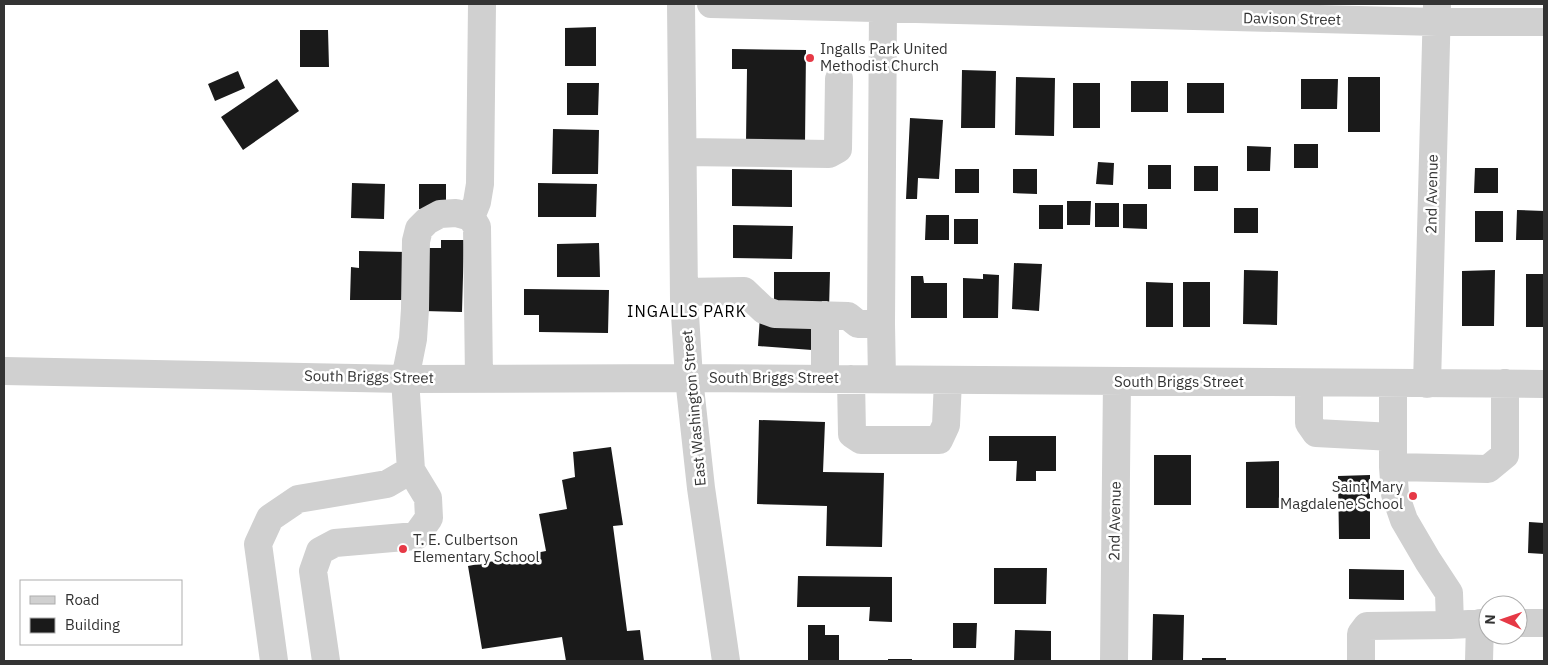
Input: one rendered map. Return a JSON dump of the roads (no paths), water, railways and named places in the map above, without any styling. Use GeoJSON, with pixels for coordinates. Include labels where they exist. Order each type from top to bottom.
{"type":"FeatureCollection","features":[{"type":"Feature","properties":{"kind":"street"},"geometry":{"type":"LineString","coordinates":[[471,217],[477,202],[480,184],[482,4]]}},
{"type":"Feature","properties":{"kind":"street","name":"East Washington Street"},"geometry":{"type":"LineString","coordinates":[[681,4],[684,292],[689,378],[701,488],[726,661]]}},
{"type":"Feature","properties":{"kind":"street","name":"Davison Street"},"geometry":{"type":"LineString","coordinates":[[711,4],[883,8],[1436,13],[1544,22]]}},
{"type":"Feature","properties":{"kind":"street"},"geometry":{"type":"LineString","coordinates":[[882,379],[883,8]]}},
{"type":"Feature","properties":{"kind":"street","name":"2nd Avenue"},"geometry":{"type":"LineString","coordinates":[[1427,384],[1436,13]]}},
{"type":"Feature","properties":{"kind":"street"},"geometry":{"type":"LineString","coordinates":[[683,152],[829,154],[838,149],[839,78]]}},
{"type":"Feature","properties":{"kind":"street"},"geometry":{"type":"LineString","coordinates":[[326,661],[313,570],[320,551],[335,543],[416,536],[429,518],[428,498],[411,470],[405,378],[413,339],[416,241],[419,230],[427,221],[440,214],[456,214],[471,217],[476,226],[479,378]]}},
{"type":"Feature","properties":{"kind":"street"},"geometry":{"type":"LineString","coordinates":[[684,292],[744,291],[764,310],[775,314],[848,316],[858,324],[881,324]]}},
{"type":"Feature","properties":{"kind":"street"},"geometry":{"type":"LineString","coordinates":[[825,315],[852,434],[861,440],[939,440],[946,425],[948,380]]}},
{"type":"Feature","properties":{"kind":"street","name":"South Briggs Street"},"geometry":{"type":"LineString","coordinates":[[4,371],[405,378],[882,379],[1544,384]]}},
{"type":"Feature","properties":{"kind":"street","name":"2nd Avenue"},"geometry":{"type":"LineString","coordinates":[[1114,661],[1117,381]]}},
{"type":"Feature","properties":{"kind":"street"},"geometry":{"type":"LineString","coordinates":[[1309,383],[1309,423],[1316,434],[1393,437]]}},
{"type":"Feature","properties":{"kind":"street"},"geometry":{"type":"LineString","coordinates":[[1393,383],[1393,467],[1395,494],[1404,520],[1449,593],[1450,625]]}},
{"type":"Feature","properties":{"kind":"street"},"geometry":{"type":"LineString","coordinates":[[1393,467],[1488,469],[1505,455],[1505,383]]}},
{"type":"Feature","properties":{"kind":"street"},"geometry":{"type":"LineString","coordinates":[[274,661],[258,544],[270,518],[298,499],[387,484],[411,470]]}},
{"type":"Feature","properties":{"kind":"street"},"geometry":{"type":"LineString","coordinates":[[1360,661],[1361,634],[1367,626],[1478,623]]}},
{"type":"Feature","properties":{"kind":"street"},"geometry":{"type":"LineString","coordinates":[[1528,623],[1544,623]]}},
{"type":"Feature","properties":{"kind":"street"},"geometry":{"type":"LineString","coordinates":[[1479,661],[1481,645]]}},
{"type":"Feature","properties":{"kind":"place","name":"Ingalls Park United Methodist Church"},"geometry":{"type":"Point","coordinates":[810,58]}},
{"type":"Feature","properties":{"kind":"place","name":"Saint Mary Magdalene School"},"geometry":{"type":"Point","coordinates":[1413,496]}},
{"type":"Feature","properties":{"kind":"place","name":"T. E. Culbertson Elementary School"},"geometry":{"type":"Point","coordinates":[403,549]}},
{"type":"Feature","properties":{"kind":"district","name":"INGALLS PARK"},"geometry":{"type":"Point","coordinates":[687,311]}}]}
